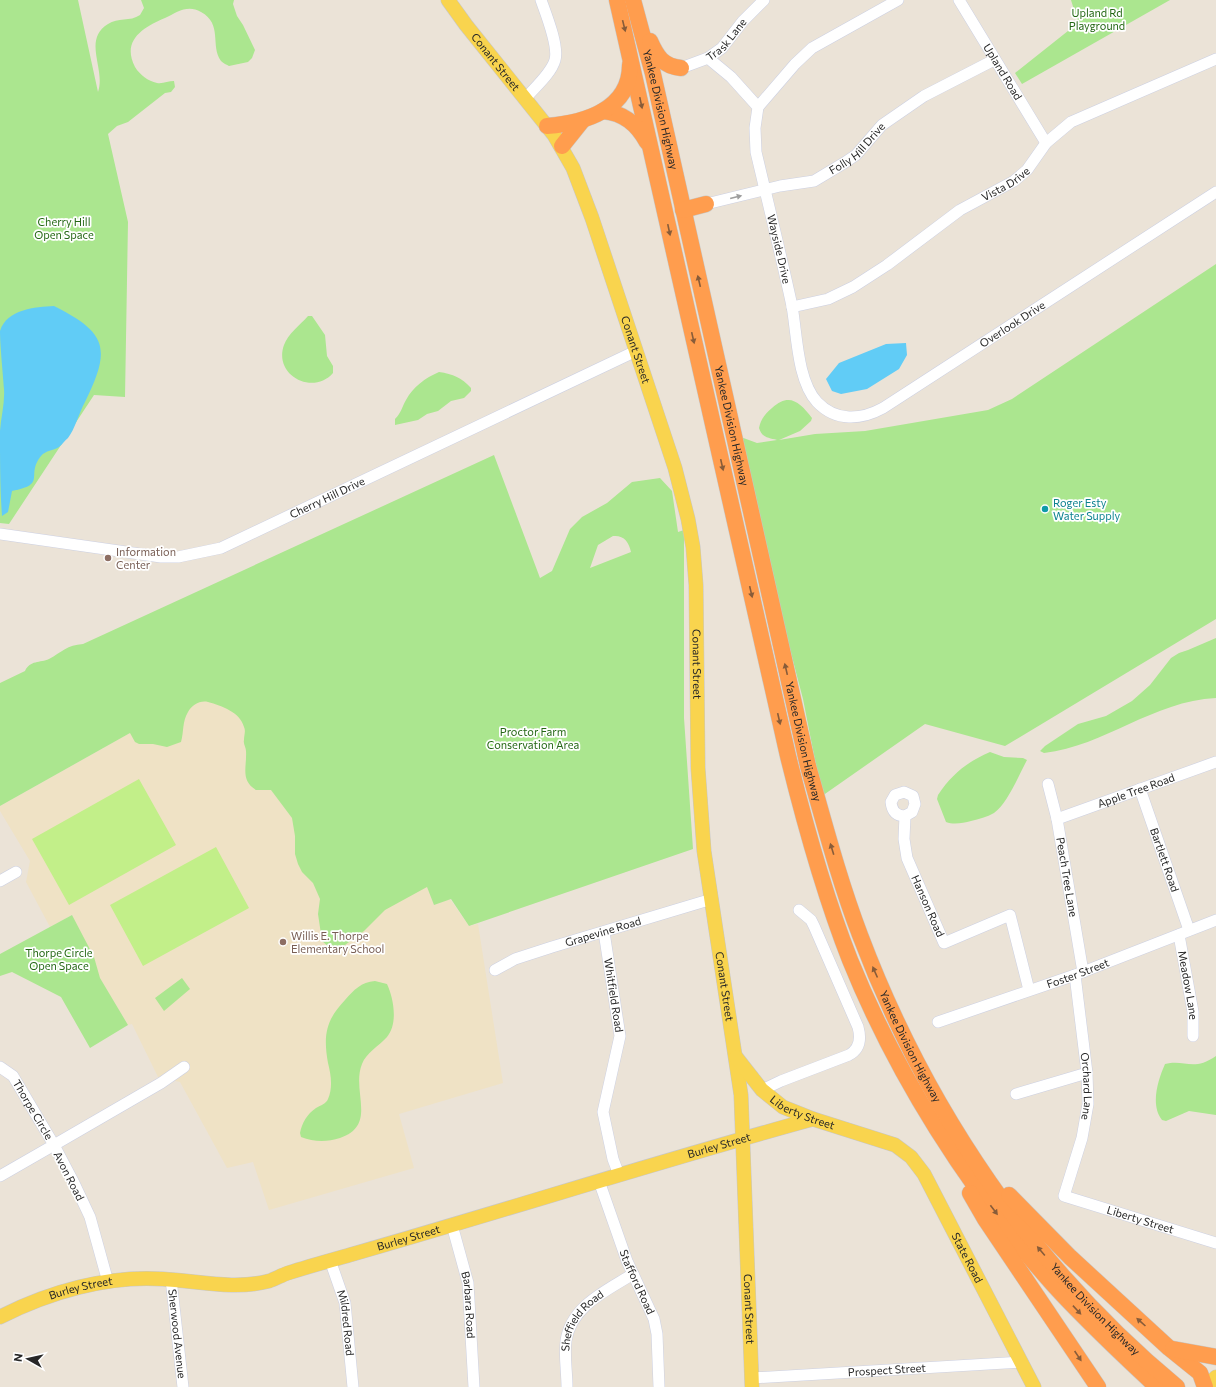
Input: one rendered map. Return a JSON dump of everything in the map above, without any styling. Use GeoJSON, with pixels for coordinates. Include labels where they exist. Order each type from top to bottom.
{"type":"FeatureCollection","features":[{"type":"Feature","properties":{"kind":"highway","name":"Yankee Division Highway"},"geometry":{"type":"LineString","coordinates":[[617,0],[630,51],[774,697],[803,815],[823,880],[851,960],[889,1044],[918,1097],[963,1167],[1018,1242],[1089,1322],[1167,1384]]}},
{"type":"Feature","properties":{"kind":"highway","name":"Yankee Division Highway"},"geometry":{"type":"LineString","coordinates":[[633,0],[665,128],[808,766],[832,850],[860,935],[896,1018],[923,1075],[973,1160],[1035,1244],[1097,1313],[1167,1384]]}},
{"type":"Feature","properties":{"kind":"highway"},"geometry":{"type":"LineString","coordinates":[[638,17],[660,60],[666,64],[681,68]]}},
{"type":"Feature","properties":{"kind":"highway"},"geometry":{"type":"LineString","coordinates":[[547,126],[582,121],[603,111],[624,92],[630,71],[630,51]]}},
{"type":"Feature","properties":{"kind":"highway"},"geometry":{"type":"LineString","coordinates":[[665,128],[664,85],[672,74],[681,68]]}},
{"type":"Feature","properties":{"kind":"highway"},"geometry":{"type":"LineString","coordinates":[[603,111],[618,114],[632,122],[642,133],[652,151]]}},
{"type":"Feature","properties":{"kind":"highway"},"geometry":{"type":"LineString","coordinates":[[562,146],[582,121]]}},
{"type":"Feature","properties":{"kind":"highway"},"geometry":{"type":"LineString","coordinates":[[683,210],[706,204]]}},
{"type":"Feature","properties":{"kind":"highway"},"geometry":{"type":"LineString","coordinates":[[923,1075],[983,1164],[1002,1188],[1070,1257],[1169,1348],[1200,1373],[1206,1387]]}},
{"type":"Feature","properties":{"kind":"highway"},"geometry":{"type":"LineString","coordinates":[[918,1097],[934,1132],[985,1219],[1098,1387]]}},
{"type":"Feature","properties":{"kind":"highway"},"geometry":{"type":"LineString","coordinates":[[1169,1348],[1216,1357]]}},
{"type":"Feature","properties":{"kind":"main road","name":"Conant Street"},"geometry":{"type":"LineString","coordinates":[[448,0],[466,26],[562,146],[583,193],[675,468],[688,519],[693,547],[696,585],[700,804],[704,851],[741,1095],[752,1382]]}},
{"type":"Feature","properties":{"kind":"main road","name":"Liberty Street"},"geometry":{"type":"LineString","coordinates":[[736,1057],[762,1090],[783,1107],[813,1119],[886,1141]]}},
{"type":"Feature","properties":{"kind":"main road","name":"Burley Street"},"geometry":{"type":"LineString","coordinates":[[0,1316],[47,1296],[92,1284],[135,1279],[171,1279],[244,1284],[269,1281],[330,1260],[813,1119]]}},
{"type":"Feature","properties":{"kind":"main road","name":"State Road"},"geometry":{"type":"LineString","coordinates":[[886,1141],[904,1150],[924,1174],[1034,1387]]}},
{"type":"Feature","properties":{"kind":"main road"},"geometry":{"type":"LineString","coordinates":[[1206,1387],[1216,1377]]}},
{"type":"Feature","properties":{"kind":"street"},"geometry":{"type":"LineString","coordinates":[[525,98],[550,69],[555,60],[556,51],[541,0]]}},
{"type":"Feature","properties":{"kind":"street","name":"Trask Lane"},"geometry":{"type":"LineString","coordinates":[[681,68],[708,58],[722,48],[743,21],[764,0]]}},
{"type":"Feature","properties":{"kind":"street"},"geometry":{"type":"LineString","coordinates":[[708,58],[731,77],[758,107],[795,64],[812,48],[898,0]]}},
{"type":"Feature","properties":{"kind":"street","name":"Upland Road"},"geometry":{"type":"LineString","coordinates":[[959,0],[994,60],[1046,143]]}},
{"type":"Feature","properties":{"kind":"street","name":"Vista Drive"},"geometry":{"type":"LineString","coordinates":[[792,307],[828,299],[853,287],[887,265],[960,210],[1014,181],[1026,170],[1046,143],[1071,122],[1216,59]]}},
{"type":"Feature","properties":{"kind":"street","name":"Folly Hill Drive"},"geometry":{"type":"LineString","coordinates":[[706,204],[765,190],[814,181],[856,154],[878,129],[924,96],[994,60]]}},
{"type":"Feature","properties":{"kind":"street","name":"Wayside Drive"},"geometry":{"type":"LineString","coordinates":[[758,107],[755,138],[765,190],[792,307],[802,369],[808,389]]}},
{"type":"Feature","properties":{"kind":"street","name":"Overlook Drive"},"geometry":{"type":"LineString","coordinates":[[808,389],[817,402],[829,412],[841,417],[870,415],[1216,192]]}},
{"type":"Feature","properties":{"kind":"street","name":"Cherry Hill Drive"},"geometry":{"type":"LineString","coordinates":[[0,534],[161,557],[178,557],[208,552],[221,548],[636,351]]}},
{"type":"Feature","properties":{"kind":"street","name":"Apple Tree Road"},"geometry":{"type":"LineString","coordinates":[[1057,819],[1216,762]]}},
{"type":"Feature","properties":{"kind":"street","name":"Peach Tree Lane"},"geometry":{"type":"LineString","coordinates":[[1048,784],[1057,819],[1079,973]]}},
{"type":"Feature","properties":{"kind":"street","name":"Bartlett Road"},"geometry":{"type":"LineString","coordinates":[[1140,789],[1184,932]]}},
{"type":"Feature","properties":{"kind":"street","name":"Hanson Road"},"geometry":{"type":"LineString","coordinates":[[905,816],[904,839],[907,858],[944,943],[1010,915],[1030,990]]}},
{"type":"Feature","properties":{"kind":"street"},"geometry":{"type":"LineString","coordinates":[[0,881],[16,872]]}},
{"type":"Feature","properties":{"kind":"street","name":"Grapevine Road"},"geometry":{"type":"LineString","coordinates":[[496,970],[515,959],[712,899]]}},
{"type":"Feature","properties":{"kind":"street"},"geometry":{"type":"LineString","coordinates":[[762,1090],[853,1053],[860,1040],[858,1026],[814,926],[811,920],[799,910]]}},
{"type":"Feature","properties":{"kind":"street","name":"Foster Street"},"geometry":{"type":"LineString","coordinates":[[938,1022],[1079,973],[1216,920]]}},
{"type":"Feature","properties":{"kind":"street","name":"Whitfield Road"},"geometry":{"type":"LineString","coordinates":[[604,932],[620,1036],[603,1112],[618,1175]]}},
{"type":"Feature","properties":{"kind":"street","name":"Meadow Lane"},"geometry":{"type":"LineString","coordinates":[[1184,932],[1193,1012],[1193,1036]]}},
{"type":"Feature","properties":{"kind":"street","name":"Orchard Lane"},"geometry":{"type":"LineString","coordinates":[[1064,1196],[1086,1120],[1089,1089],[1079,973]]}},
{"type":"Feature","properties":{"kind":"street","name":"Thorpe Circle"},"geometry":{"type":"LineString","coordinates":[[0,1067],[13,1076],[54,1145],[0,1176]]}},
{"type":"Feature","properties":{"kind":"street","name":"Avon Road"},"geometry":{"type":"LineString","coordinates":[[108,1282],[90,1217],[54,1145],[161,1083],[184,1067]]}},
{"type":"Feature","properties":{"kind":"street"},"geometry":{"type":"LineString","coordinates":[[1016,1094],[1087,1073]]}},
{"type":"Feature","properties":{"kind":"street","name":"Stafford Road"},"geometry":{"type":"LineString","coordinates":[[599,1181],[633,1274],[654,1319],[657,1334],[659,1387]]}},
{"type":"Feature","properties":{"kind":"street","name":"Liberty Street"},"geometry":{"type":"LineString","coordinates":[[1064,1196],[1216,1243]]}},
{"type":"Feature","properties":{"kind":"street","name":"Barbara Road"},"geometry":{"type":"LineString","coordinates":[[452,1225],[468,1283],[474,1387]]}},
{"type":"Feature","properties":{"kind":"street","name":"Mildred Road"},"geometry":{"type":"LineString","coordinates":[[330,1260],[345,1303],[353,1387]]}},
{"type":"Feature","properties":{"kind":"street","name":"Sheffield Road"},"geometry":{"type":"LineString","coordinates":[[567,1387],[566,1342],[574,1319],[586,1304],[633,1274]]}},
{"type":"Feature","properties":{"kind":"street","name":"Sherwood Avenue"},"geometry":{"type":"LineString","coordinates":[[171,1279],[183,1387]]}},
{"type":"Feature","properties":{"kind":"street","name":"Prospect Street"},"geometry":{"type":"LineString","coordinates":[[752,1382],[1021,1362]]}},
{"type":"Feature","properties":{"kind":"shaded area","name":"Willis E. Thorpe Elementary School"},"geometry":{"type":"Polygon","coordinates":[[[201,693],[282,721],[397,808],[434,905],[450,899],[469,926],[478,924],[503,1083],[399,1114],[414,1168],[269,1210],[253,1162],[227,1168],[180,1082],[158,1077],[132,1024],[128,1025],[98,975],[72,915],[50,927],[26,882],[30,861],[0,811],[0,806],[201,693]]]}},
{"type":"Feature","properties":{"kind":"green space","name":"Cherry Hill Open Space"},"geometry":{"type":"Polygon","coordinates":[[[0,0],[78,0],[98,92],[100,83],[96,46],[100,31],[112,22],[140,15],[144,8],[141,0],[234,0],[233,4],[237,16],[255,50],[252,58],[248,62],[229,66],[224,63],[221,61],[216,49],[212,23],[208,17],[201,12],[192,9],[178,11],[149,26],[137,36],[133,42],[131,58],[139,73],[147,79],[157,83],[174,81],[175,87],[171,92],[165,93],[128,122],[117,126],[108,134],[128,222],[125,397],[94,395],[9,524],[0,523],[0,0]]]}},
{"type":"Feature","properties":{"kind":"green space","name":"Upland Rd Playground"},"geometry":{"type":"Polygon","coordinates":[[[1071,0],[1170,0],[1022,84],[1015,73],[1078,23],[1071,0]]]}},
{"type":"Feature","properties":{"kind":"green space"},"geometry":{"type":"Polygon","coordinates":[[[1216,264],[1216,619],[1005,746],[925,724],[822,796],[803,699],[771,577],[738,436],[757,443],[777,440],[764,436],[759,428],[767,412],[778,403],[789,400],[794,401],[803,407],[812,418],[811,421],[800,431],[779,440],[815,434],[865,431],[988,410],[1012,399],[1216,264]]]}},
{"type":"Feature","properties":{"kind":"green space"},"geometry":{"type":"Polygon","coordinates":[[[308,316],[312,316],[325,335],[327,356],[333,366],[333,373],[325,380],[315,383],[297,379],[289,373],[284,365],[282,356],[284,345],[288,337],[308,316]]]}},
{"type":"Feature","properties":{"kind":"green space"},"geometry":{"type":"Polygon","coordinates":[[[439,372],[453,375],[461,379],[471,388],[471,391],[464,398],[451,401],[438,411],[427,414],[418,420],[395,425],[395,419],[412,391],[424,380],[439,372]]]}},
{"type":"Feature","properties":{"kind":"green space","name":"Proctor Farm Conservation Area"},"geometry":{"type":"Polygon","coordinates":[[[494,455],[540,578],[552,571],[570,529],[582,517],[607,503],[632,482],[660,478],[672,491],[678,532],[684,530],[684,718],[693,849],[469,926],[451,899],[434,905],[427,887],[385,910],[364,931],[341,948],[329,947],[322,941],[318,914],[320,899],[313,883],[302,872],[295,854],[295,836],[292,818],[271,790],[256,790],[248,782],[245,773],[245,729],[239,717],[230,710],[208,702],[196,704],[190,709],[186,716],[181,742],[167,747],[153,744],[139,744],[135,742],[130,733],[0,806],[0,683],[25,671],[32,663],[49,659],[69,647],[83,644],[494,455]],[[613,536],[598,545],[590,568],[631,552],[629,545],[625,540],[617,536],[613,536]]]}},
{"type":"Feature","properties":{"kind":"green space"},"geometry":{"type":"Polygon","coordinates":[[[1216,638],[1216,698],[1193,701],[1171,707],[1088,742],[1066,749],[1044,753],[1040,751],[1078,724],[1106,716],[1132,701],[1150,685],[1171,658],[1179,653],[1216,638]]]}},
{"type":"Feature","properties":{"kind":"green space"},"geometry":{"type":"Polygon","coordinates":[[[990,752],[1004,757],[1023,758],[1027,760],[1004,803],[999,809],[989,816],[962,823],[946,822],[937,799],[938,795],[949,781],[967,764],[990,752]]]}},
{"type":"Feature","properties":{"kind":"green space"},"geometry":{"type":"Polygon","coordinates":[[[139,779],[176,845],[69,905],[32,839],[139,779]]]}},
{"type":"Feature","properties":{"kind":"green space"},"geometry":{"type":"Polygon","coordinates":[[[216,847],[249,908],[143,966],[110,905],[216,847]]]}},
{"type":"Feature","properties":{"kind":"green space","name":"Thorpe Circle Open Space"},"geometry":{"type":"Polygon","coordinates":[[[72,915],[94,957],[100,978],[128,1025],[90,1048],[61,997],[12,972],[0,976],[0,954],[72,915]]]}},
{"type":"Feature","properties":{"kind":"green space"},"geometry":{"type":"Polygon","coordinates":[[[182,978],[190,989],[164,1011],[155,998],[182,978]]]}},
{"type":"Feature","properties":{"kind":"green space"},"geometry":{"type":"Polygon","coordinates":[[[375,981],[387,984],[392,997],[394,1018],[393,1025],[387,1037],[370,1053],[362,1064],[359,1074],[361,1116],[358,1125],[351,1132],[340,1138],[316,1141],[301,1137],[300,1133],[305,1119],[313,1110],[326,1102],[331,1090],[326,1044],[326,1036],[330,1021],[348,996],[362,985],[375,981]]]}},
{"type":"Feature","properties":{"kind":"green space"},"geometry":{"type":"Polygon","coordinates":[[[1216,1056],[1216,1115],[1189,1111],[1166,1121],[1162,1120],[1156,1107],[1156,1092],[1165,1064],[1195,1064],[1208,1061],[1216,1056]]]}},
{"type":"Feature","properties":{"kind":"water"},"geometry":{"type":"Polygon","coordinates":[[[54,306],[85,325],[94,334],[100,344],[101,355],[99,368],[75,426],[68,438],[59,447],[41,456],[35,469],[33,482],[23,488],[12,491],[8,512],[2,516],[0,484],[0,431],[4,394],[0,331],[9,318],[15,314],[39,307],[54,306]]]}},
{"type":"Feature","properties":{"kind":"water"},"geometry":{"type":"Polygon","coordinates":[[[906,343],[907,355],[899,369],[867,389],[841,394],[832,391],[826,379],[839,363],[886,344],[906,343]]]}},
{"type":"Feature","properties":{"kind":"place","name":"Roger Esty Water Supply"},"geometry":{"type":"Point","coordinates":[1045,509]}},
{"type":"Feature","properties":{"kind":"place","name":"Information Center"},"geometry":{"type":"Point","coordinates":[108,558]}},
{"type":"Feature","properties":{"kind":"place","name":"Willis E. Thorpe Elementary School"},"geometry":{"type":"Point","coordinates":[283,942]}}]}
